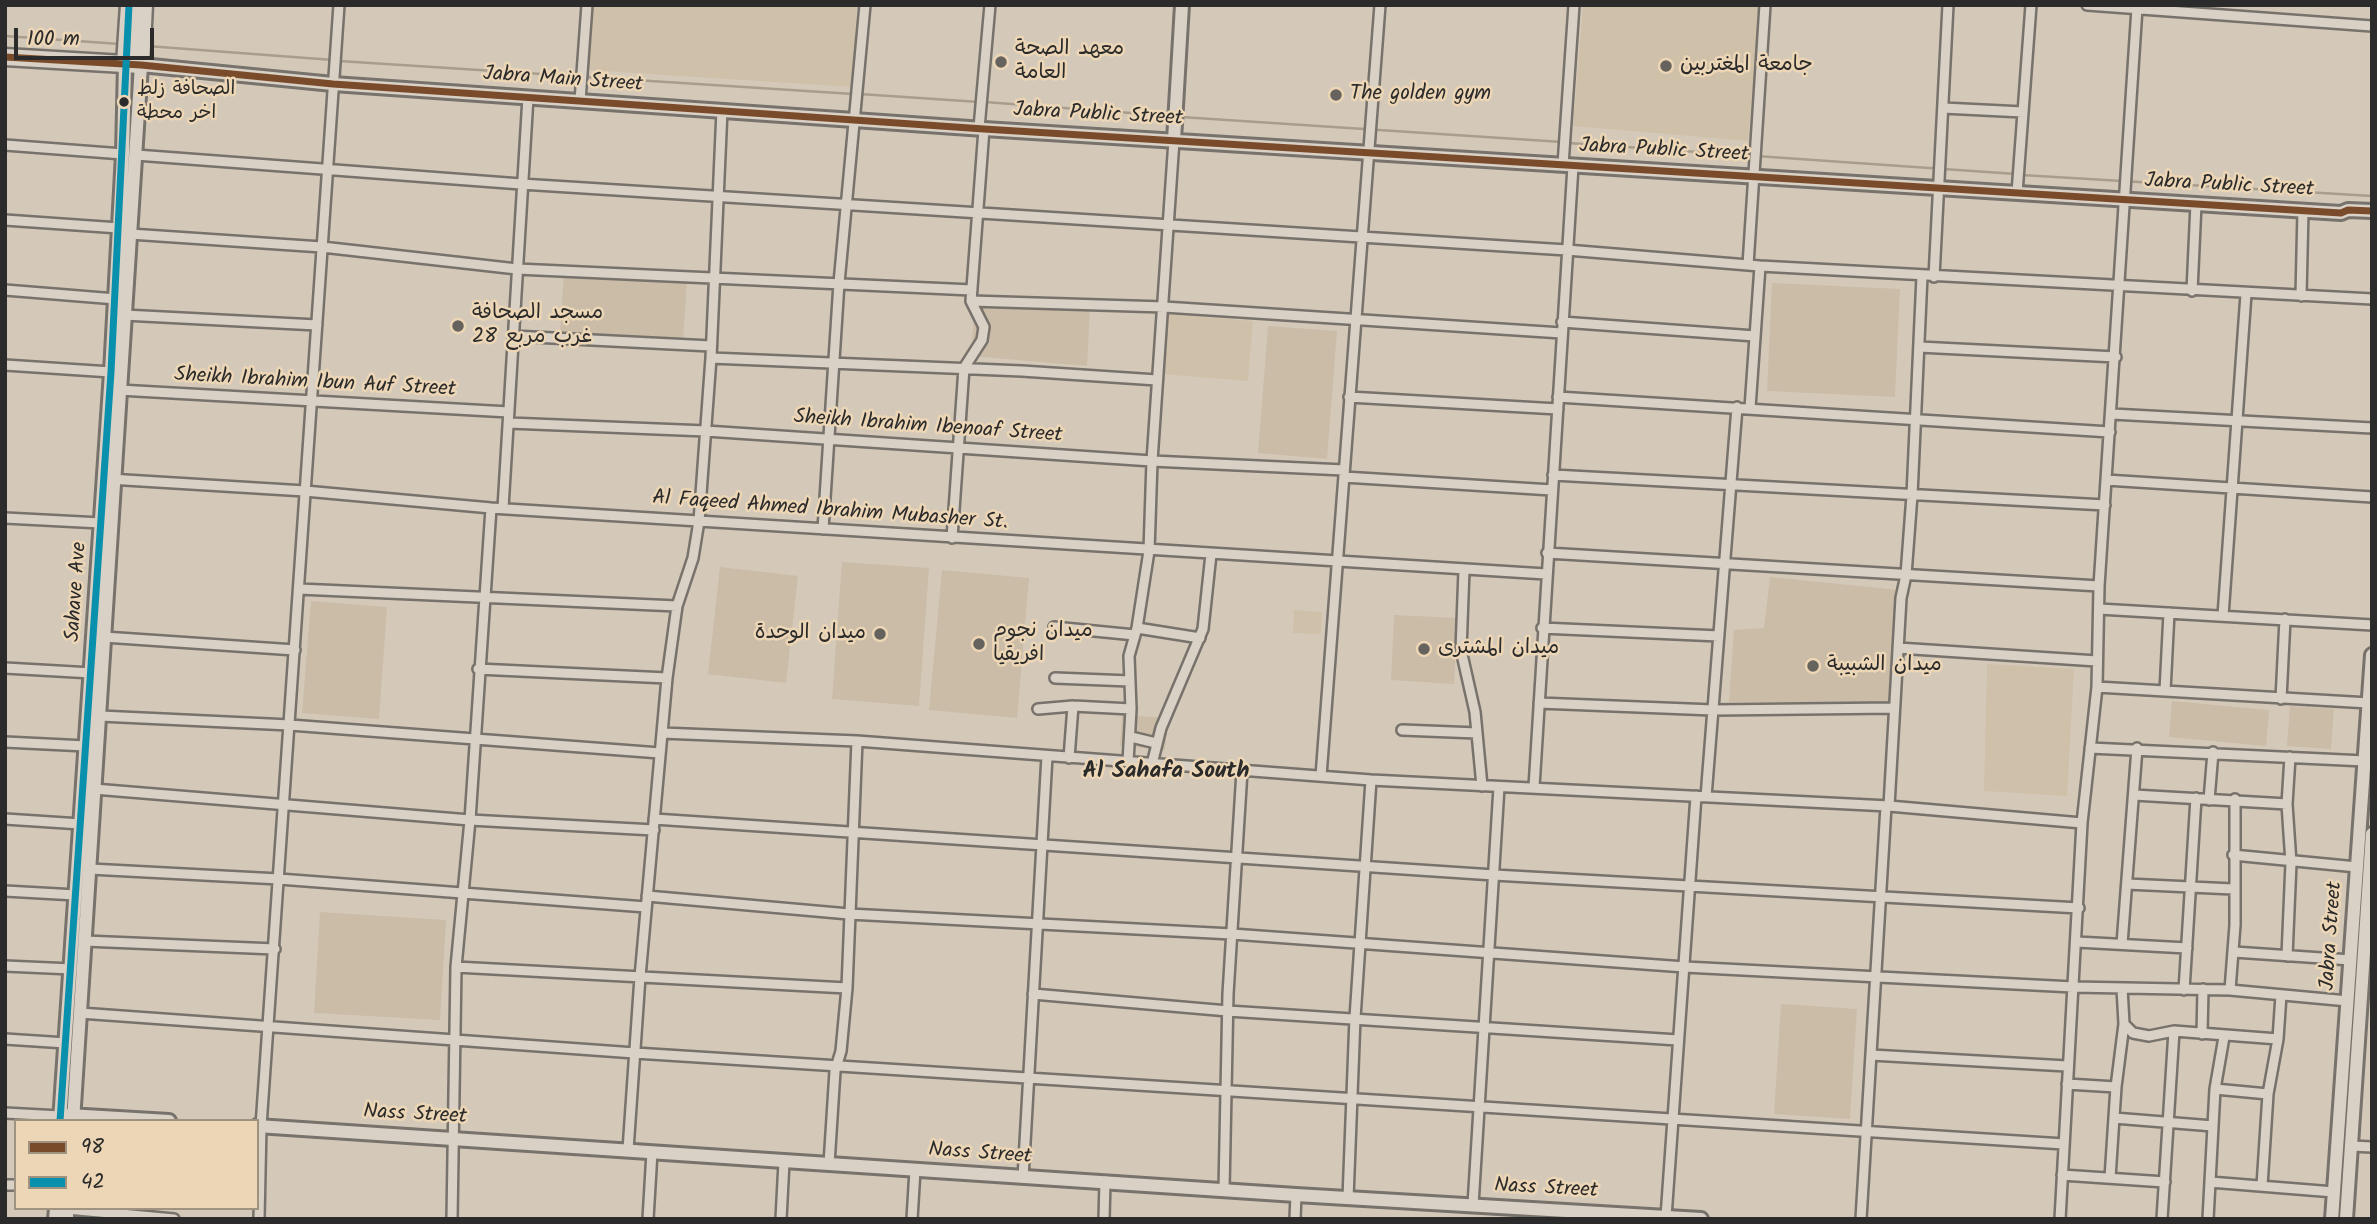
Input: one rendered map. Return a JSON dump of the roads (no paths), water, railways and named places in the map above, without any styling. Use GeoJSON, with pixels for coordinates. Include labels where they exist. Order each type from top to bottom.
{"type":"FeatureCollection","features":[{"type":"Feature","properties":{"kind":"highway"},"geometry":{"type":"LineString","coordinates":[[128,5],[133,65]]}},
{"type":"Feature","properties":{"kind":"highway"},"geometry":{"type":"LineString","coordinates":[[133,65],[144,5]]}},
{"type":"Feature","properties":{"kind":"highway"},"geometry":{"type":"LineString","coordinates":[[5,57],[133,65]]}},
{"type":"Feature","properties":{"kind":"main road"},"geometry":{"type":"LineString","coordinates":[[1174,139],[1182,5]]}},
{"type":"Feature","properties":{"kind":"main road","name":"Jabra Main Street"},"geometry":{"type":"LineString","coordinates":[[133,65],[333,84],[981,128]]}},
{"type":"Feature","properties":{"kind":"main road","name":"Sahave Ave"},"geometry":{"type":"LineString","coordinates":[[66,1118],[66,1043],[102,523],[108,479],[116,299],[125,231],[133,65]]}},
{"type":"Feature","properties":{"kind":"main road","name":"Jabra Public Street"},"geometry":{"type":"LineString","coordinates":[[981,128],[2341,213]]}},
{"type":"Feature","properties":{"kind":"main road"},"geometry":{"type":"LineString","coordinates":[[2341,213],[2348,210],[2372,211]]}},
{"type":"Feature","properties":{"kind":"main road"},"geometry":{"type":"LineString","coordinates":[[2341,213],[2347,217],[2372,219]]}},
{"type":"Feature","properties":{"kind":"main road"},"geometry":{"type":"LineString","coordinates":[[100,1119],[66,1118],[80,1013],[90,869],[104,637],[108,479],[119,390],[124,315],[125,231]]}},
{"type":"Feature","properties":{"kind":"main road","name":"Jabra Street"},"geometry":{"type":"LineString","coordinates":[[2346,1219],[2367,998],[2365,761],[2372,655]]}},
{"type":"Feature","properties":{"kind":"main road","name":"Jabra Street"},"geometry":{"type":"LineString","coordinates":[[2332,1219],[2357,867],[2372,834]]}},
{"type":"Feature","properties":{"kind":"main road","name":"Nass Street"},"geometry":{"type":"LineString","coordinates":[[259,1126],[1023,1178],[1474,1205],[1504,1213],[1701,1219]]}},
{"type":"Feature","properties":{"kind":"main road"},"geometry":{"type":"LineString","coordinates":[[55,1219],[64,1211]]}},
{"type":"Feature","properties":{"kind":"street"},"geometry":{"type":"LineString","coordinates":[[259,1219],[259,1126],[270,1027],[339,5]]}},
{"type":"Feature","properties":{"kind":"street"},"geometry":{"type":"LineString","coordinates":[[580,101],[587,5]]}},
{"type":"Feature","properties":{"kind":"street"},"geometry":{"type":"LineString","coordinates":[[823,528],[839,283],[865,5]]}},
{"type":"Feature","properties":{"kind":"street"},"geometry":{"type":"LineString","coordinates":[[951,538],[964,368],[982,340],[984,327],[971,301],[990,5]]}},
{"type":"Feature","properties":{"kind":"street"},"geometry":{"type":"LineString","coordinates":[[1321,776],[1380,5]]}},
{"type":"Feature","properties":{"kind":"street"},"geometry":{"type":"LineString","coordinates":[[1534,788],[1567,250],[1574,5]]}},
{"type":"Feature","properties":{"kind":"street"},"geometry":{"type":"LineString","coordinates":[[1748,265],[1765,5]]}},
{"type":"Feature","properties":{"kind":"street"},"geometry":{"type":"LineString","coordinates":[[1934,277],[1948,5]]}},
{"type":"Feature","properties":{"kind":"street"},"geometry":{"type":"LineString","coordinates":[[2017,193],[2031,5]]}},
{"type":"Feature","properties":{"kind":"street"},"geometry":{"type":"LineString","coordinates":[[2087,5],[2372,26]]}},
{"type":"Feature","properties":{"kind":"street"},"geometry":{"type":"LineString","coordinates":[[2060,1219],[2082,822],[2097,687],[2099,586],[2121,286],[2137,8]]}},
{"type":"Feature","properties":{"kind":"street"},"geometry":{"type":"LineString","coordinates":[[503,508],[528,97]]}},
{"type":"Feature","properties":{"kind":"street"},"geometry":{"type":"LineString","coordinates":[[1942,108],[2023,112]]}},
{"type":"Feature","properties":{"kind":"street"},"geometry":{"type":"LineString","coordinates":[[628,1150],[640,976],[667,678],[677,606],[693,558],[699,521],[711,359],[722,110]]}},
{"type":"Feature","properties":{"kind":"street"},"geometry":{"type":"LineString","coordinates":[[1128,762],[1131,737],[1129,656],[1136,632],[1149,551],[1152,461],[1174,139]]}},
{"type":"Feature","properties":{"kind":"street"},"geometry":{"type":"LineString","coordinates":[[5,145],[521,184],[1567,250],[1760,266],[2372,299]]}},
{"type":"Feature","properties":{"kind":"street"},"geometry":{"type":"LineString","coordinates":[[2192,291],[2196,204]]}},
{"type":"Feature","properties":{"kind":"street"},"geometry":{"type":"LineString","coordinates":[[2301,296],[2303,210]]}},
{"type":"Feature","properties":{"kind":"street"},"geometry":{"type":"LineString","coordinates":[[5,219],[322,247],[517,269],[972,290]]}},
{"type":"Feature","properties":{"kind":"street"},"geometry":{"type":"LineString","coordinates":[[1750,408],[1760,266]]}},
{"type":"Feature","properties":{"kind":"street"},"geometry":{"type":"LineString","coordinates":[[1861,1219],[1898,648],[1912,495],[1922,276]]}},
{"type":"Feature","properties":{"kind":"street"},"geometry":{"type":"LineString","coordinates":[[5,290],[116,299]]}},
{"type":"Feature","properties":{"kind":"street"},"geometry":{"type":"LineString","coordinates":[[2223,616],[2246,294]]}},
{"type":"Feature","properties":{"kind":"street"},"geometry":{"type":"LineString","coordinates":[[971,301],[1164,307],[1562,333]]}},
{"type":"Feature","properties":{"kind":"street"},"geometry":{"type":"LineString","coordinates":[[124,315],[317,325]]}},
{"type":"Feature","properties":{"kind":"street"},"geometry":{"type":"LineString","coordinates":[[1562,322],[1755,337]]}},
{"type":"Feature","properties":{"kind":"street"},"geometry":{"type":"LineString","coordinates":[[513,336],[711,346]]}},
{"type":"Feature","properties":{"kind":"street"},"geometry":{"type":"LineString","coordinates":[[1919,347],[2116,357]]}},
{"type":"Feature","properties":{"kind":"street"},"geometry":{"type":"LineString","coordinates":[[711,359],[964,368],[1157,380]]}},
{"type":"Feature","properties":{"kind":"street"},"geometry":{"type":"LineString","coordinates":[[5,365],[111,372]]}},
{"type":"Feature","properties":{"kind":"street","name":"Sheikh Ibrahim Ibun Auf Street"},"geometry":{"type":"LineString","coordinates":[[119,390],[509,412]]}},
{"type":"Feature","properties":{"kind":"street"},"geometry":{"type":"LineString","coordinates":[[1349,397],[1558,409]]}},
{"type":"Feature","properties":{"kind":"street"},"geometry":{"type":"LineString","coordinates":[[1558,397],[1915,417],[2110,432]]}},
{"type":"Feature","properties":{"kind":"street"},"geometry":{"type":"LineString","coordinates":[[1666,1217],[1691,886],[1713,710],[1737,407]]}},
{"type":"Feature","properties":{"kind":"street"},"geometry":{"type":"LineString","coordinates":[[2112,414],[2372,428]]}},
{"type":"Feature","properties":{"kind":"street","name":"Sheikh Ibrahim Ibenoaf Street"},"geometry":{"type":"LineString","coordinates":[[509,423],[706,430],[1344,473],[1552,490]]}},
{"type":"Feature","properties":{"kind":"street"},"geometry":{"type":"LineString","coordinates":[[1553,475],[2105,505]]}},
{"type":"Feature","properties":{"kind":"street","name":"Al Faqeed Ahmed Ibrahim Mubasher St."},"geometry":{"type":"LineString","coordinates":[[108,479],[305,491],[491,508],[1546,575]]}},
{"type":"Feature","properties":{"kind":"street"},"geometry":{"type":"LineString","coordinates":[[2106,480],[2372,497]]}},
{"type":"Feature","properties":{"kind":"street"},"geometry":{"type":"LineString","coordinates":[[452,1219],[451,1137],[456,967],[470,820],[478,669],[491,508]]}},
{"type":"Feature","properties":{"kind":"street"},"geometry":{"type":"LineString","coordinates":[[5,518],[102,523]]}},
{"type":"Feature","properties":{"kind":"street"},"geometry":{"type":"LineString","coordinates":[[1547,553],[2099,586]]}},
{"type":"Feature","properties":{"kind":"street"},"geometry":{"type":"LineString","coordinates":[[1152,764],[1156,743],[1205,622],[1211,555]]}},
{"type":"Feature","properties":{"kind":"street"},"geometry":{"type":"LineString","coordinates":[[1464,570],[1461,650],[1477,733],[1482,786]]}},
{"type":"Feature","properties":{"kind":"street"},"geometry":{"type":"LineString","coordinates":[[299,589],[677,606]]}},
{"type":"Feature","properties":{"kind":"street"},"geometry":{"type":"LineString","coordinates":[[2099,609],[2372,625]]}},
{"type":"Feature","properties":{"kind":"street"},"geometry":{"type":"LineString","coordinates":[[2165,691],[2169,613]]}},
{"type":"Feature","properties":{"kind":"street"},"geometry":{"type":"LineString","coordinates":[[2281,699],[2285,619]]}},
{"type":"Feature","properties":{"kind":"street"},"geometry":{"type":"LineString","coordinates":[[1054,627],[1200,638]]}},
{"type":"Feature","properties":{"kind":"street"},"geometry":{"type":"LineString","coordinates":[[1542,628],[1719,636]]}},
{"type":"Feature","properties":{"kind":"street"},"geometry":{"type":"LineString","coordinates":[[104,637],[295,650]]}},
{"type":"Feature","properties":{"kind":"street"},"geometry":{"type":"LineString","coordinates":[[1898,648],[2097,661]]}},
{"type":"Feature","properties":{"kind":"street"},"geometry":{"type":"LineString","coordinates":[[5,668],[92,673]]}},
{"type":"Feature","properties":{"kind":"street"},"geometry":{"type":"LineString","coordinates":[[478,669],[667,678]]}},
{"type":"Feature","properties":{"kind":"street"},"geometry":{"type":"LineString","coordinates":[[1055,678],[1130,681]]}},
{"type":"Feature","properties":{"kind":"street"},"geometry":{"type":"LineString","coordinates":[[2097,687],[2369,703]]}},
{"type":"Feature","properties":{"kind":"street"},"geometry":{"type":"LineString","coordinates":[[1539,703],[1713,710],[1895,708]]}},
{"type":"Feature","properties":{"kind":"street"},"geometry":{"type":"LineString","coordinates":[[1038,709],[1073,706],[1131,709]]}},
{"type":"Feature","properties":{"kind":"street"},"geometry":{"type":"LineString","coordinates":[[1069,758],[1073,706]]}},
{"type":"Feature","properties":{"kind":"street"},"geometry":{"type":"LineString","coordinates":[[100,716],[290,725],[660,753]]}},
{"type":"Feature","properties":{"kind":"street"},"geometry":{"type":"LineString","coordinates":[[1402,730],[1477,733]]}},
{"type":"Feature","properties":{"kind":"street"},"geometry":{"type":"LineString","coordinates":[[662,733],[857,741],[1371,780],[1888,806],[2082,822]]}},
{"type":"Feature","properties":{"kind":"street"},"geometry":{"type":"LineString","coordinates":[[1131,737],[1156,743]]}},
{"type":"Feature","properties":{"kind":"street"},"geometry":{"type":"LineString","coordinates":[[829,1164],[837,1065],[841,1051],[847,988],[851,831],[857,741]]}},
{"type":"Feature","properties":{"kind":"street"},"geometry":{"type":"LineString","coordinates":[[5,742],[86,746]]}},
{"type":"Feature","properties":{"kind":"street"},"geometry":{"type":"LineString","coordinates":[[2090,748],[2137,748],[2365,761]]}},
{"type":"Feature","properties":{"kind":"street"},"geometry":{"type":"LineString","coordinates":[[2122,944],[2137,748]]}},
{"type":"Feature","properties":{"kind":"street"},"geometry":{"type":"LineString","coordinates":[[2209,800],[2213,752]]}},
{"type":"Feature","properties":{"kind":"street"},"geometry":{"type":"LineString","coordinates":[[1023,1178],[1046,756]]}},
{"type":"Feature","properties":{"kind":"street"},"geometry":{"type":"LineString","coordinates":[[2287,956],[2291,863],[2287,804],[2290,757]]}},
{"type":"Feature","properties":{"kind":"street"},"geometry":{"type":"LineString","coordinates":[[1224,1190],[1228,1011],[1241,771]]}},
{"type":"Feature","properties":{"kind":"street"},"geometry":{"type":"LineString","coordinates":[[1348,1198],[1355,1018],[1371,780]]}},
{"type":"Feature","properties":{"kind":"street"},"geometry":{"type":"LineString","coordinates":[[1474,1205],[1499,787]]}},
{"type":"Feature","properties":{"kind":"street"},"geometry":{"type":"LineString","coordinates":[[94,789],[470,820],[654,830]]}},
{"type":"Feature","properties":{"kind":"street"},"geometry":{"type":"LineString","coordinates":[[2134,795],[2287,804]]}},
{"type":"Feature","properties":{"kind":"street"},"geometry":{"type":"LineString","coordinates":[[2184,990],[2196,798]]}},
{"type":"Feature","properties":{"kind":"street"},"geometry":{"type":"LineString","coordinates":[[2230,990],[2234,952],[2235,799]]}},
{"type":"Feature","properties":{"kind":"street"},"geometry":{"type":"LineString","coordinates":[[5,819],[81,824]]}},
{"type":"Feature","properties":{"kind":"street"},"geometry":{"type":"LineString","coordinates":[[654,819],[1494,875],[2079,908]]}},
{"type":"Feature","properties":{"kind":"street"},"geometry":{"type":"LineString","coordinates":[[2233,855],[2291,863],[2357,867]]}},
{"type":"Feature","properties":{"kind":"street"},"geometry":{"type":"LineString","coordinates":[[90,869],[279,879],[646,907]]}},
{"type":"Feature","properties":{"kind":"street"},"geometry":{"type":"LineString","coordinates":[[2127,884],[2233,889]]}},
{"type":"Feature","properties":{"kind":"street"},"geometry":{"type":"LineString","coordinates":[[5,891],[76,895]]}},
{"type":"Feature","properties":{"kind":"street"},"geometry":{"type":"LineString","coordinates":[[647,896],[849,914],[1232,934],[1685,967],[2073,988],[2230,990],[2348,1000]]}},
{"type":"Feature","properties":{"kind":"street"},"geometry":{"type":"LineString","coordinates":[[85,941],[275,948]]}},
{"type":"Feature","properties":{"kind":"street"},"geometry":{"type":"LineString","coordinates":[[2077,943],[2187,948]]}},
{"type":"Feature","properties":{"kind":"street"},"geometry":{"type":"LineString","coordinates":[[2234,952],[2351,960]]}},
{"type":"Feature","properties":{"kind":"street"},"geometry":{"type":"LineString","coordinates":[[5,966],[72,969]]}},
{"type":"Feature","properties":{"kind":"street"},"geometry":{"type":"LineString","coordinates":[[456,967],[847,988]]}},
{"type":"Feature","properties":{"kind":"street"},"geometry":{"type":"LineString","coordinates":[[2110,1178],[2116,1087],[2124,1024],[2122,988]]}},
{"type":"Feature","properties":{"kind":"street"},"geometry":{"type":"LineString","coordinates":[[2202,1034],[2203,989]]}},
{"type":"Feature","properties":{"kind":"street"},"geometry":{"type":"LineString","coordinates":[[1032,994],[1228,1011],[1678,1040]]}},
{"type":"Feature","properties":{"kind":"street"},"geometry":{"type":"LineString","coordinates":[[2262,1186],[2268,1094],[2278,1039],[2281,995]]}},
{"type":"Feature","properties":{"kind":"street"},"geometry":{"type":"LineString","coordinates":[[80,1013],[635,1053],[2064,1144]]}},
{"type":"Feature","properties":{"kind":"street"},"geometry":{"type":"LineString","coordinates":[[2124,1024],[2133,1033],[2149,1036],[2174,1031],[2224,1037],[2278,1039]]}},
{"type":"Feature","properties":{"kind":"street"},"geometry":{"type":"LineString","coordinates":[[2162,1219],[2174,1031]]}},
{"type":"Feature","properties":{"kind":"street"},"geometry":{"type":"LineString","coordinates":[[2208,1219],[2215,1089],[2224,1037]]}},
{"type":"Feature","properties":{"kind":"street"},"geometry":{"type":"LineString","coordinates":[[5,1039],[66,1043]]}},
{"type":"Feature","properties":{"kind":"street"},"geometry":{"type":"LineString","coordinates":[[1871,1055],[2067,1066]]}},
{"type":"Feature","properties":{"kind":"street"},"geometry":{"type":"LineString","coordinates":[[2067,1084],[2116,1087]]}},
{"type":"Feature","properties":{"kind":"street"},"geometry":{"type":"LineString","coordinates":[[2215,1089],[2268,1094]]}},
{"type":"Feature","properties":{"kind":"street"},"geometry":{"type":"LineString","coordinates":[[5,1113],[66,1118]]}},
{"type":"Feature","properties":{"kind":"street"},"geometry":{"type":"LineString","coordinates":[[2114,1118],[2213,1126]]}},
{"type":"Feature","properties":{"kind":"street"},"geometry":{"type":"LineString","coordinates":[[2351,1146],[2372,1147]]}},
{"type":"Feature","properties":{"kind":"street"},"geometry":{"type":"LineString","coordinates":[[648,1219],[652,1152]]}},
{"type":"Feature","properties":{"kind":"street"},"geometry":{"type":"LineString","coordinates":[[780,1219],[784,1162]]}},
{"type":"Feature","properties":{"kind":"street"},"geometry":{"type":"LineString","coordinates":[[912,1219],[915,1170]]}},
{"type":"Feature","properties":{"kind":"street"},"geometry":{"type":"LineString","coordinates":[[2062,1175],[2165,1182]]}},
{"type":"Feature","properties":{"kind":"street"},"geometry":{"type":"LineString","coordinates":[[1104,1219],[1105,1181]]}},
{"type":"Feature","properties":{"kind":"street"},"geometry":{"type":"LineString","coordinates":[[2210,1182],[2334,1192]]}},
{"type":"Feature","properties":{"kind":"street"},"geometry":{"type":"LineString","coordinates":[[1295,1219],[1296,1195]]}},
{"type":"Feature","properties":{"kind":"street"},"geometry":{"type":"LineString","coordinates":[[64,1211],[174,1219]]}},
{"type":"Feature","properties":{"kind":"waterway"},"geometry":{"type":"LineString","coordinates":[[5,36],[120,44]]}},
{"type":"Feature","properties":{"kind":"waterway"},"geometry":{"type":"LineString","coordinates":[[147,46],[333,60]]}},
{"type":"Feature","properties":{"kind":"waterway"},"geometry":{"type":"LineString","coordinates":[[339,61],[853,94]]}},
{"type":"Feature","properties":{"kind":"waterway"},"geometry":{"type":"LineString","coordinates":[[860,94],[979,102]]}},
{"type":"Feature","properties":{"kind":"waterway"},"geometry":{"type":"LineString","coordinates":[[985,102],[1171,116]]}},
{"type":"Feature","properties":{"kind":"waterway"},"geometry":{"type":"LineString","coordinates":[[1181,117],[1562,142]]}},
{"type":"Feature","properties":{"kind":"waterway"},"geometry":{"type":"LineString","coordinates":[[1568,143],[2016,174]]}},
{"type":"Feature","properties":{"kind":"waterway"},"geometry":{"type":"LineString","coordinates":[[2022,175],[2372,196]]}},
{"type":"Feature","properties":{"kind":"place","name":"معهد الصحة العامة"},"geometry":{"type":"Point","coordinates":[1001,62]}},
{"type":"Feature","properties":{"kind":"place","name":"جامعة المغتربين"},"geometry":{"type":"Point","coordinates":[1666,66]}},
{"type":"Feature","properties":{"kind":"place","name":"The golden gym"},"geometry":{"type":"Point","coordinates":[1336,95]}},
{"type":"Feature","properties":{"kind":"place","name":"الصحافة زلط اخر محطة"},"geometry":{"type":"Point","coordinates":[124,102]}},
{"type":"Feature","properties":{"kind":"place","name":"مسجد الصحافة غرب مربع 28"},"geometry":{"type":"Point","coordinates":[458,326]}},
{"type":"Feature","properties":{"kind":"place","name":"ميدان الوحدة"},"geometry":{"type":"Point","coordinates":[880,634]}},
{"type":"Feature","properties":{"kind":"place","name":"ميدان نجوم افريقيا"},"geometry":{"type":"Point","coordinates":[979,644]}},
{"type":"Feature","properties":{"kind":"place","name":"ميدان المشترى"},"geometry":{"type":"Point","coordinates":[1424,649]}},
{"type":"Feature","properties":{"kind":"place","name":"ميدان الشبيبة"},"geometry":{"type":"Point","coordinates":[1813,666]}},
{"type":"Feature","properties":{"kind":"district","name":"Al Sahafa South"},"geometry":{"type":"Point","coordinates":[1166,773]}}]}
